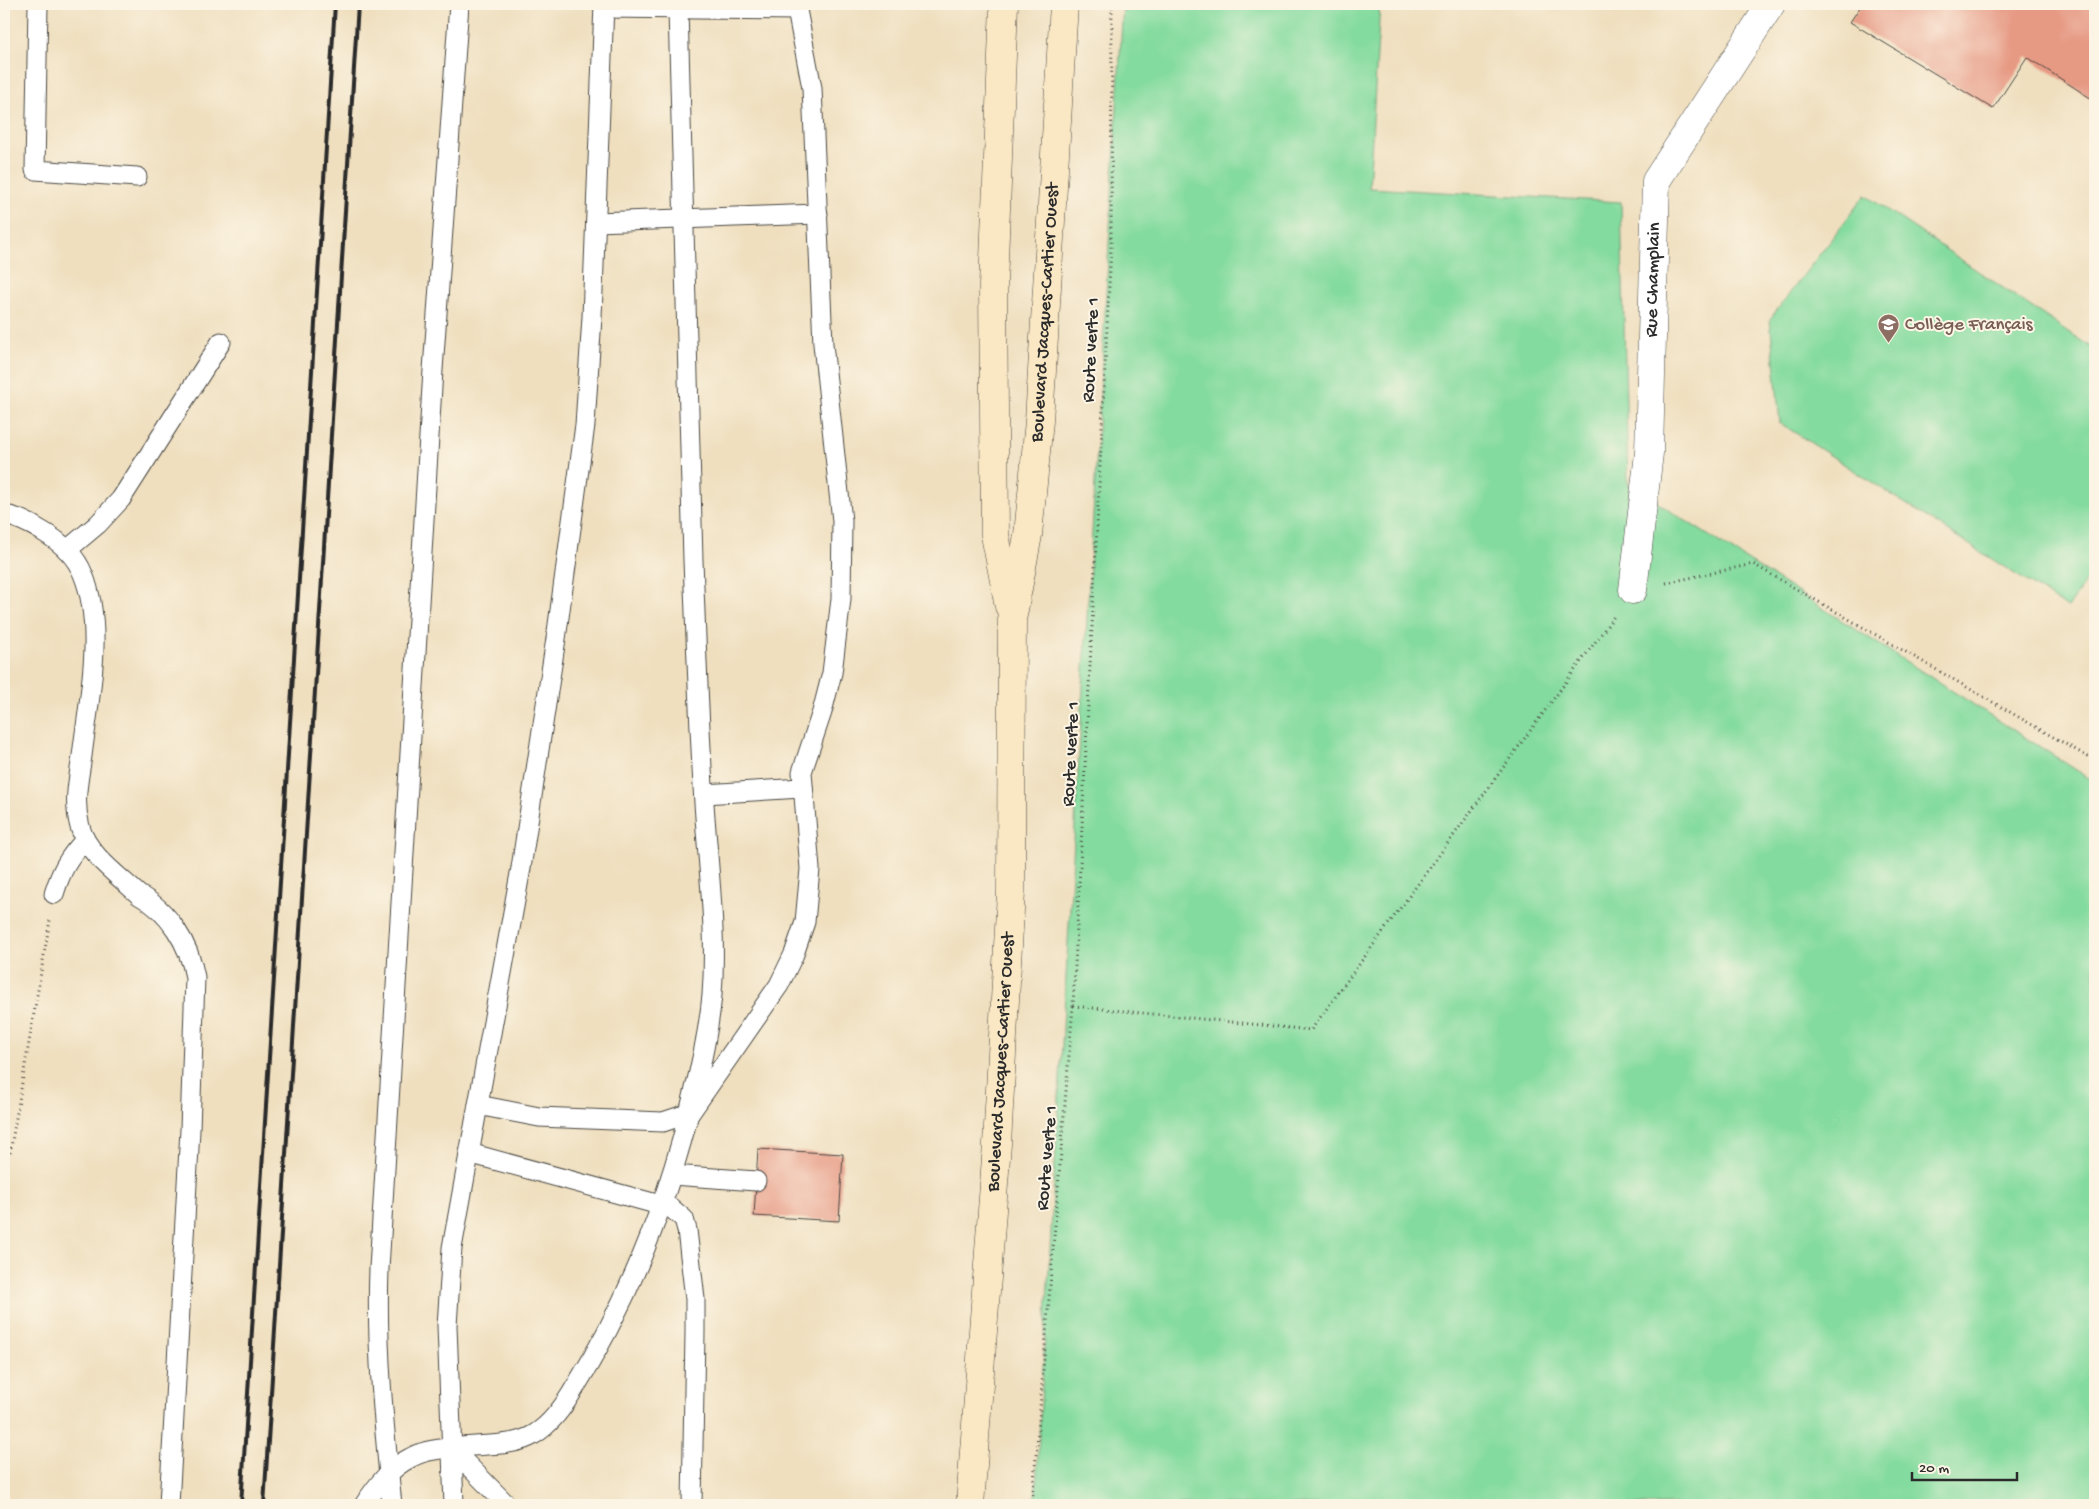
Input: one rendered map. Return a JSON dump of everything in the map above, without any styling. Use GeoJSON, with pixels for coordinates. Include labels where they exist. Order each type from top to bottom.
{"type":"FeatureCollection","features":[{"type":"Feature","properties":{"kind":"main road","name":"Boulevard Jacques-Cartier Ouest"},"geometry":{"type":"LineString","coordinates":[[1004,4],[993,286],[995,536],[1012,620]]}},
{"type":"Feature","properties":{"kind":"main road","name":"Boulevard Jacques-Cartier Ouest"},"geometry":{"type":"LineString","coordinates":[[970,1505],[996,1154],[1011,892],[1012,620],[1028,535],[1039,421],[1064,4]]}},
{"type":"Feature","properties":{"kind":"street","name":"Rue Champlain"},"geometry":{"type":"LineString","coordinates":[[1633,590],[1649,453],[1656,181],[1772,4]]}},
{"type":"Feature","properties":{"kind":"lane"},"geometry":{"type":"LineString","coordinates":[[38,4],[35,170],[137,177]]}},
{"type":"Feature","properties":{"kind":"lane"},"geometry":{"type":"LineString","coordinates":[[392,1505],[377,1318],[378,1278],[433,370],[459,4]]}},
{"type":"Feature","properties":{"kind":"lane"},"geometry":{"type":"LineString","coordinates":[[454,1505],[447,1326],[452,1248],[521,868],[557,632],[584,434],[596,222],[604,6],[678,8],[797,7],[812,88],[824,344],[842,521],[838,637],[832,673],[822,712],[804,765],[802,788],[810,869],[806,922],[779,986],[690,1113],[663,1122],[539,1118],[478,1105]]}},
{"type":"Feature","properties":{"kind":"lane"},"geometry":{"type":"LineString","coordinates":[[364,1505],[389,1473],[404,1460],[417,1454],[451,1448],[512,1443],[529,1439],[546,1427],[559,1412],[573,1391],[614,1316],[643,1254],[672,1175],[700,1070],[712,995],[711,904],[693,560],[678,8]]}},
{"type":"Feature","properties":{"kind":"lane"},"geometry":{"type":"LineString","coordinates":[[596,222],[818,214]]}},
{"type":"Feature","properties":{"kind":"lane"},"geometry":{"type":"LineString","coordinates":[[67,550],[98,524],[121,499],[221,342]]}},
{"type":"Feature","properties":{"kind":"lane"},"geometry":{"type":"LineString","coordinates":[[4,514],[37,528],[56,539],[67,550],[83,573],[92,602],[94,630],[83,750],[76,786],[76,807],[80,828],[85,840],[89,849],[147,899],[175,928],[192,958],[195,977],[190,1130],[169,1505]]}},
{"type":"Feature","properties":{"kind":"lane"},"geometry":{"type":"LineString","coordinates":[[704,794],[802,788]]}},
{"type":"Feature","properties":{"kind":"lane"},"geometry":{"type":"LineString","coordinates":[[54,894],[62,870],[72,854],[85,840]]}},
{"type":"Feature","properties":{"kind":"lane"},"geometry":{"type":"LineString","coordinates":[[469,1153],[671,1208],[684,1219],[695,1299],[692,1505]]}},
{"type":"Feature","properties":{"kind":"lane"},"geometry":{"type":"LineString","coordinates":[[672,1175],[756,1181]]}},
{"type":"Feature","properties":{"kind":"lane"},"geometry":{"type":"LineString","coordinates":[[451,1448],[506,1505]]}},
{"type":"Feature","properties":{"kind":"path","name":"Route verte 1"},"geometry":{"type":"LineString","coordinates":[[1032,1505],[1073,1006],[1111,247],[1112,4]]}},
{"type":"Feature","properties":{"kind":"path"},"geometry":{"type":"LineString","coordinates":[[1073,1006],[1311,1030],[1633,590],[1753,564],[2095,760]]}},
{"type":"Feature","properties":{"kind":"path"},"geometry":{"type":"LineString","coordinates":[[10,1153],[54,894]]}},
{"type":"Feature","properties":{"kind":"green space"},"geometry":{"type":"Polygon","coordinates":[[[1123,4],[1380,4],[1369,188],[1621,202],[1628,484],[2095,782],[2095,1505],[1035,1505],[1123,4]]]}},
{"type":"Feature","properties":{"kind":"green space"},"geometry":{"type":"Polygon","coordinates":[[[1865,195],[2095,350],[2095,567],[2068,608],[1780,423],[1770,319],[1865,195]]]}},
{"type":"Feature","properties":{"kind":"building"},"geometry":{"type":"Polygon","coordinates":[[[1862,4],[2095,4],[2095,101],[2027,57],[1993,109],[1850,22],[1862,4]]]}},
{"type":"Feature","properties":{"kind":"building"},"geometry":{"type":"Polygon","coordinates":[[[758,1149],[843,1154],[839,1221],[754,1216],[758,1149]]]}},
{"type":"Feature","properties":{"kind":"railway"},"geometry":{"type":"LineString","coordinates":[[241,1505],[335,4]]}},
{"type":"Feature","properties":{"kind":"railway"},"geometry":{"type":"LineString","coordinates":[[264,1505],[358,4]]}},
{"type":"Feature","properties":{"kind":"place","name":"Collège Français"},"geometry":{"type":"Point","coordinates":[1889,344]}}]}
